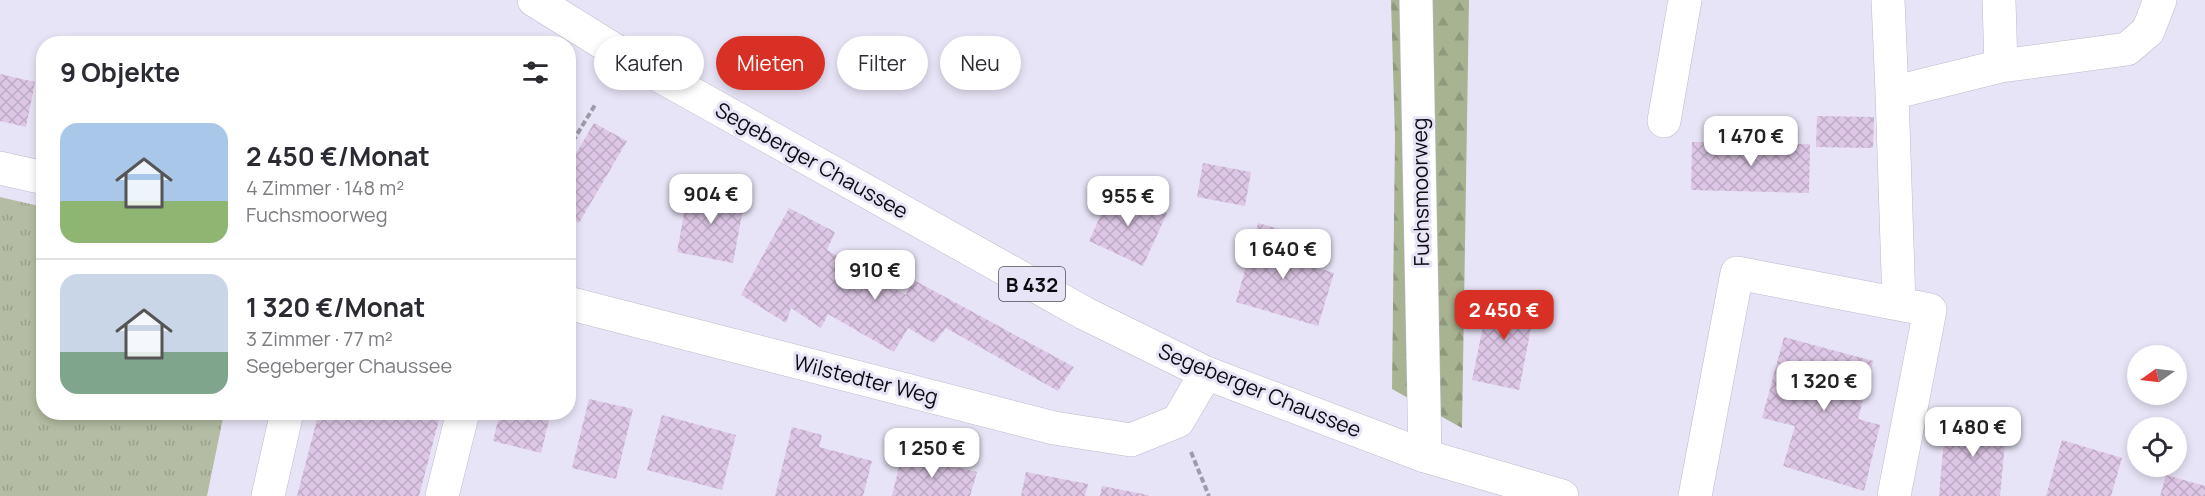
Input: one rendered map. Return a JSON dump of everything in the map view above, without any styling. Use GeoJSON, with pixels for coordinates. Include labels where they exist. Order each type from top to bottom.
{"type":"FeatureCollection","features":[{"type":"Feature","properties":{"kind":"street","name":"Segeberger Chaussee"},"geometry":{"type":"LineString","coordinates":[[534,0],[621,54],[1084,313],[1206,374],[1425,456],[1562,496]]}},
{"type":"Feature","properties":{"kind":"street","name":"Fuchsmoorweg"},"geometry":{"type":"LineString","coordinates":[[1416,0],[1425,456]]}},
{"type":"Feature","properties":{"kind":"street"},"geometry":{"type":"LineString","coordinates":[[1664,121],[1685,0]]}},
{"type":"Feature","properties":{"kind":"street"},"geometry":{"type":"LineString","coordinates":[[1888,0],[1899,304]]}},
{"type":"Feature","properties":{"kind":"street"},"geometry":{"type":"LineString","coordinates":[[1999,0],[2001,66]]}},
{"type":"Feature","properties":{"kind":"street"},"geometry":{"type":"LineString","coordinates":[[1892,93],[2001,66],[2127,49],[2148,31],[2160,0]]}},
{"type":"Feature","properties":{"kind":"street"},"geometry":{"type":"LineString","coordinates":[[0,168],[36,176]]}},
{"type":"Feature","properties":{"kind":"street"},"geometry":{"type":"LineString","coordinates":[[1695,496],[1737,273],[1930,310],[1894,496]]}},
{"type":"Feature","properties":{"kind":"street","name":"Wilstedter Weg"},"geometry":{"type":"LineString","coordinates":[[576,305],[1054,428],[1131,440],[1178,421]]}},
{"type":"Feature","properties":{"kind":"street"},"geometry":{"type":"LineString","coordinates":[[1178,421],[1206,374]]}},
{"type":"Feature","properties":{"kind":"street"},"geometry":{"type":"LineString","coordinates":[[268,496],[285,420]]}},
{"type":"Feature","properties":{"kind":"street"},"geometry":{"type":"LineString","coordinates":[[442,496],[461,420]]}},
{"type":"Feature","properties":{"kind":"path"},"geometry":{"type":"LineString","coordinates":[[576,136],[595,105]]}},
{"type":"Feature","properties":{"kind":"path"},"geometry":{"type":"LineString","coordinates":[[1178,421],[1209,496]]}},
{"type":"Feature","properties":{"kind":"green space"},"geometry":{"type":"Polygon","coordinates":[[[1391,0],[1469,0],[1462,428],[1392,389],[1395,137],[1391,0]]]}},
{"type":"Feature","properties":{"kind":"green space"},"geometry":{"type":"Polygon","coordinates":[[[0,197],[36,205],[36,420],[223,420],[207,496],[0,496],[0,197]]]}},
{"type":"Feature","properties":{"kind":"building"},"geometry":{"type":"Polygon","coordinates":[[[0,74],[35,82],[26,127],[0,121],[0,74]]]}},
{"type":"Feature","properties":{"kind":"building"},"geometry":{"type":"Polygon","coordinates":[[[1817,116],[1874,117],[1873,148],[1816,147],[1817,116]]]}},
{"type":"Feature","properties":{"kind":"building"},"geometry":{"type":"Polygon","coordinates":[[[594,123],[627,141],[579,223],[576,221],[576,153],[594,123]]]}},
{"type":"Feature","properties":{"kind":"building"},"geometry":{"type":"Polygon","coordinates":[[[1692,142],[1810,144],[1809,193],[1691,190],[1692,142]]]}},
{"type":"Feature","properties":{"kind":"building"},"geometry":{"type":"Polygon","coordinates":[[[1203,163],[1251,172],[1245,206],[1197,197],[1203,163]]]}},
{"type":"Feature","properties":{"kind":"building"},"geometry":{"type":"Polygon","coordinates":[[[689,187],[745,198],[733,263],[677,252],[689,187]]]}},
{"type":"Feature","properties":{"kind":"building"},"geometry":{"type":"Polygon","coordinates":[[[1113,188],[1167,213],[1143,266],[1089,241],[1113,188]]]}},
{"type":"Feature","properties":{"kind":"building"},"geometry":{"type":"Polygon","coordinates":[[[789,208],[835,232],[827,250],[906,295],[912,279],[1074,367],[1058,391],[946,328],[934,343],[908,328],[894,352],[828,314],[821,328],[791,308],[786,323],[741,295],[789,208]]]}},
{"type":"Feature","properties":{"kind":"building"},"geometry":{"type":"Polygon","coordinates":[[[1258,223],[1289,232],[1282,257],[1334,273],[1318,326],[1236,302],[1258,223]]]}},
{"type":"Feature","properties":{"kind":"building"},"geometry":{"type":"Polygon","coordinates":[[[1490,293],[1536,302],[1519,390],[1472,380],[1490,293]]]}},
{"type":"Feature","properties":{"kind":"building"},"geometry":{"type":"Polygon","coordinates":[[[1784,337],[1873,361],[1858,419],[1880,425],[1864,491],[1783,466],[1795,426],[1762,418],[1784,337]]]}},
{"type":"Feature","properties":{"kind":"building"},"geometry":{"type":"Polygon","coordinates":[[[589,399],[633,409],[616,479],[572,468],[589,399]]]}},
{"type":"Feature","properties":{"kind":"building"},"geometry":{"type":"Polygon","coordinates":[[[662,415],[736,435],[722,490],[647,470],[662,415]]]}},
{"type":"Feature","properties":{"kind":"building"},"geometry":{"type":"Polygon","coordinates":[[[1946,417],[2007,423],[2000,496],[1939,496],[1946,417]]]}},
{"type":"Feature","properties":{"kind":"building"},"geometry":{"type":"Polygon","coordinates":[[[317,420],[439,420],[419,496],[297,496],[317,420]]]}},
{"type":"Feature","properties":{"kind":"building"},"geometry":{"type":"Polygon","coordinates":[[[498,420],[549,420],[541,453],[493,441],[498,420]]]}},
{"type":"Feature","properties":{"kind":"building"},"geometry":{"type":"Polygon","coordinates":[[[792,427],[822,435],[819,447],[872,461],[863,496],[775,496],[792,427]]]}},
{"type":"Feature","properties":{"kind":"building"},"geometry":{"type":"Polygon","coordinates":[[[2062,440],[2122,458],[2111,496],[2046,496],[2062,440]]]}},
{"type":"Feature","properties":{"kind":"building"},"geometry":{"type":"Polygon","coordinates":[[[902,454],[977,472],[970,496],[892,496],[902,454]]]}},
{"type":"Feature","properties":{"kind":"building"},"geometry":{"type":"Polygon","coordinates":[[[1026,472],[1088,484],[1085,496],[1021,496],[1026,472]]]}},
{"type":"Feature","properties":{"kind":"building"},"geometry":{"type":"Polygon","coordinates":[[[2165,477],[2205,486],[2205,496],[2160,496],[2165,477]]]}},
{"type":"Feature","properties":{"kind":"building"},"geometry":{"type":"Polygon","coordinates":[[[1102,486],[1148,495],[1148,496],[1100,496],[1102,486]]]}}]}
